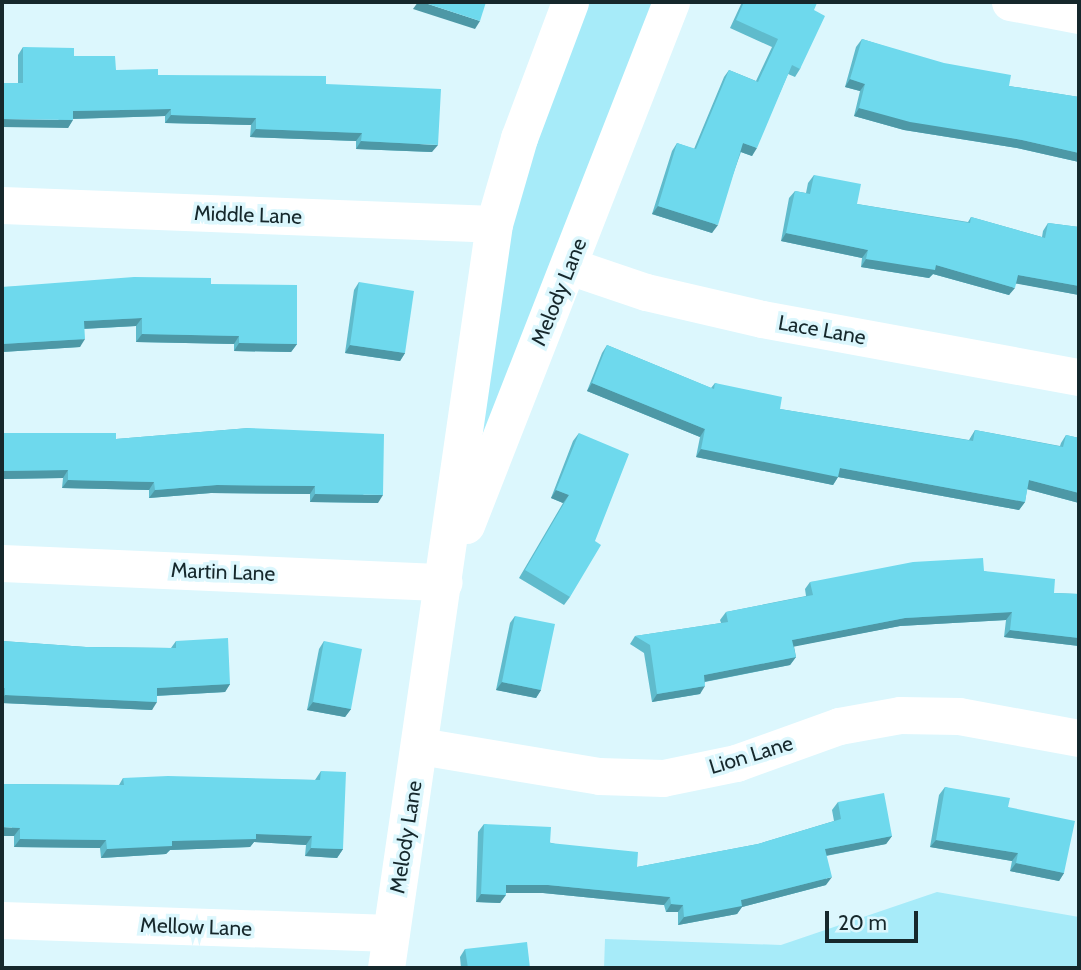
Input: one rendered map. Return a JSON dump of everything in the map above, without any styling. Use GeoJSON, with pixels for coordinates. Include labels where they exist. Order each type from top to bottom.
{"type":"FeatureCollection","features":[{"type":"Feature","properties":{"kind":"street","name":"Melody Lane"},"geometry":{"type":"LineString","coordinates":[[388,951],[421,746],[494,224],[519,138],[570,2]]}},
{"type":"Feature","properties":{"kind":"street","name":"Melody Lane"},"geometry":{"type":"LineString","coordinates":[[443,582],[671,2]]}},
{"type":"Feature","properties":{"kind":"street"},"geometry":{"type":"LineString","coordinates":[[1010,2],[1079,15]]}},
{"type":"Feature","properties":{"kind":"street","name":"Middle Lane"},"geometry":{"type":"LineString","coordinates":[[2,205],[494,224]]}},
{"type":"Feature","properties":{"kind":"street","name":"Lace Lane"},"geometry":{"type":"LineString","coordinates":[[569,266],[646,292],[762,319],[1079,377]]}},
{"type":"Feature","properties":{"kind":"street","name":"Martin Lane"},"geometry":{"type":"LineString","coordinates":[[2,563],[443,582]]}},
{"type":"Feature","properties":{"kind":"street","name":"Lion Lane"},"geometry":{"type":"LineString","coordinates":[[421,746],[599,776],[663,778],[736,763],[839,726],[900,715],[959,716],[1079,738]]}},
{"type":"Feature","properties":{"kind":"street","name":"Mellow Lane"},"geometry":{"type":"LineString","coordinates":[[2,920],[388,951]]}},
{"type":"Feature","properties":{"kind":"shaded area"},"geometry":{"type":"Polygon","coordinates":[[[574,2],[667,2],[450,555],[499,226],[574,2]]]}},
{"type":"Feature","properties":{"kind":"shaded area"},"geometry":{"type":"Polygon","coordinates":[[[937,892],[1079,917],[1079,968],[604,968],[605,939],[781,945],[937,892]]]}},
{"type":"Feature","properties":{"kind":"building"},"geometry":{"type":"Polygon","coordinates":[[[422,2],[486,2],[480,21],[422,2]]]}},
{"type":"Feature","properties":{"kind":"building"},"geometry":{"type":"Polygon","coordinates":[[[744,2],[814,2],[817,3],[814,10],[825,16],[800,69],[792,65],[757,148],[743,143],[718,225],[658,206],[677,143],[696,149],[729,70],[758,82],[778,39],[736,20],[744,2]]]}},
{"type":"Feature","properties":{"kind":"building"},"geometry":{"type":"Polygon","coordinates":[[[862,39],[944,63],[1011,75],[1009,86],[1079,97],[1079,153],[1022,140],[910,122],[859,108],[865,84],[850,79],[862,39]]]}},
{"type":"Feature","properties":{"kind":"building"},"geometry":{"type":"Polygon","coordinates":[[[23,47],[74,48],[74,56],[115,56],[116,70],[158,69],[158,75],[326,76],[326,84],[441,89],[438,145],[361,141],[362,133],[256,129],[256,118],[171,115],[171,109],[73,111],[73,120],[2,119],[2,83],[23,83],[23,47]]]}},
{"type":"Feature","properties":{"kind":"building"},"geometry":{"type":"Polygon","coordinates":[[[814,175],[861,184],[857,204],[970,223],[971,217],[1045,238],[1048,223],[1079,227],[1079,286],[1018,275],[1015,288],[936,265],[935,270],[866,259],[868,250],[786,233],[795,191],[810,194],[814,175]]]}},
{"type":"Feature","properties":{"kind":"building"},"geometry":{"type":"Polygon","coordinates":[[[134,277],[211,278],[211,284],[297,285],[297,344],[239,343],[239,336],[142,334],[142,318],[84,321],[85,339],[2,344],[2,287],[134,277]]]}},
{"type":"Feature","properties":{"kind":"building"},"geometry":{"type":"Polygon","coordinates":[[[359,282],[414,291],[405,353],[350,345],[359,282]]]}},
{"type":"Feature","properties":{"kind":"building"},"geometry":{"type":"Polygon","coordinates":[[[607,345],[714,389],[715,383],[782,397],[780,409],[973,441],[975,430],[1063,447],[1066,435],[1079,438],[1079,493],[1029,480],[1025,502],[840,468],[838,477],[701,449],[705,429],[592,383],[607,345]]]}},
{"type":"Feature","properties":{"kind":"building"},"geometry":{"type":"Polygon","coordinates":[[[249,428],[384,434],[383,495],[315,494],[315,486],[217,485],[155,490],[154,482],[68,480],[68,470],[2,471],[2,433],[116,433],[116,439],[249,428]]]}},
{"type":"Feature","properties":{"kind":"building"},"geometry":{"type":"Polygon","coordinates":[[[579,433],[629,454],[595,541],[601,545],[570,597],[525,570],[569,495],[556,490],[579,433]]]}},
{"type":"Feature","properties":{"kind":"building"},"geometry":{"type":"Polygon","coordinates":[[[983,558],[984,571],[1055,579],[1054,593],[1079,594],[1079,638],[1010,630],[1012,612],[905,618],[792,640],[796,657],[704,675],[705,686],[657,694],[650,645],[635,636],[728,622],[726,612],[813,595],[810,582],[913,562],[983,558]]]}},
{"type":"Feature","properties":{"kind":"building"},"geometry":{"type":"Polygon","coordinates":[[[515,616],[555,624],[541,690],[502,682],[515,616]]]}},
{"type":"Feature","properties":{"kind":"building"},"geometry":{"type":"Polygon","coordinates":[[[228,638],[230,684],[157,688],[157,702],[5,695],[5,688],[2,688],[2,641],[86,647],[176,648],[176,641],[228,638]]]}},
{"type":"Feature","properties":{"kind":"building"},"geometry":{"type":"Polygon","coordinates":[[[324,641],[362,649],[351,709],[313,702],[324,641]]]}},
{"type":"Feature","properties":{"kind":"building"},"geometry":{"type":"Polygon","coordinates":[[[321,771],[346,772],[343,849],[311,848],[312,836],[256,834],[256,839],[172,841],[172,846],[107,849],[106,840],[20,839],[20,828],[2,827],[2,784],[124,785],[123,778],[168,776],[320,780],[321,771]]]}},
{"type":"Feature","properties":{"kind":"building"},"geometry":{"type":"Polygon","coordinates":[[[945,787],[1010,798],[1008,807],[1075,821],[1064,873],[1016,863],[1018,853],[936,840],[945,787]]]}},
{"type":"Feature","properties":{"kind":"building"},"geometry":{"type":"Polygon","coordinates":[[[884,793],[892,836],[825,849],[832,877],[741,900],[742,906],[684,917],[683,905],[671,904],[670,897],[548,885],[506,885],[506,895],[481,894],[484,824],[551,827],[550,843],[638,852],[637,867],[758,844],[841,819],[838,802],[884,793]]]}},
{"type":"Feature","properties":{"kind":"building"},"geometry":{"type":"Polygon","coordinates":[[[527,942],[530,968],[468,968],[465,949],[527,942]]]}}]}
